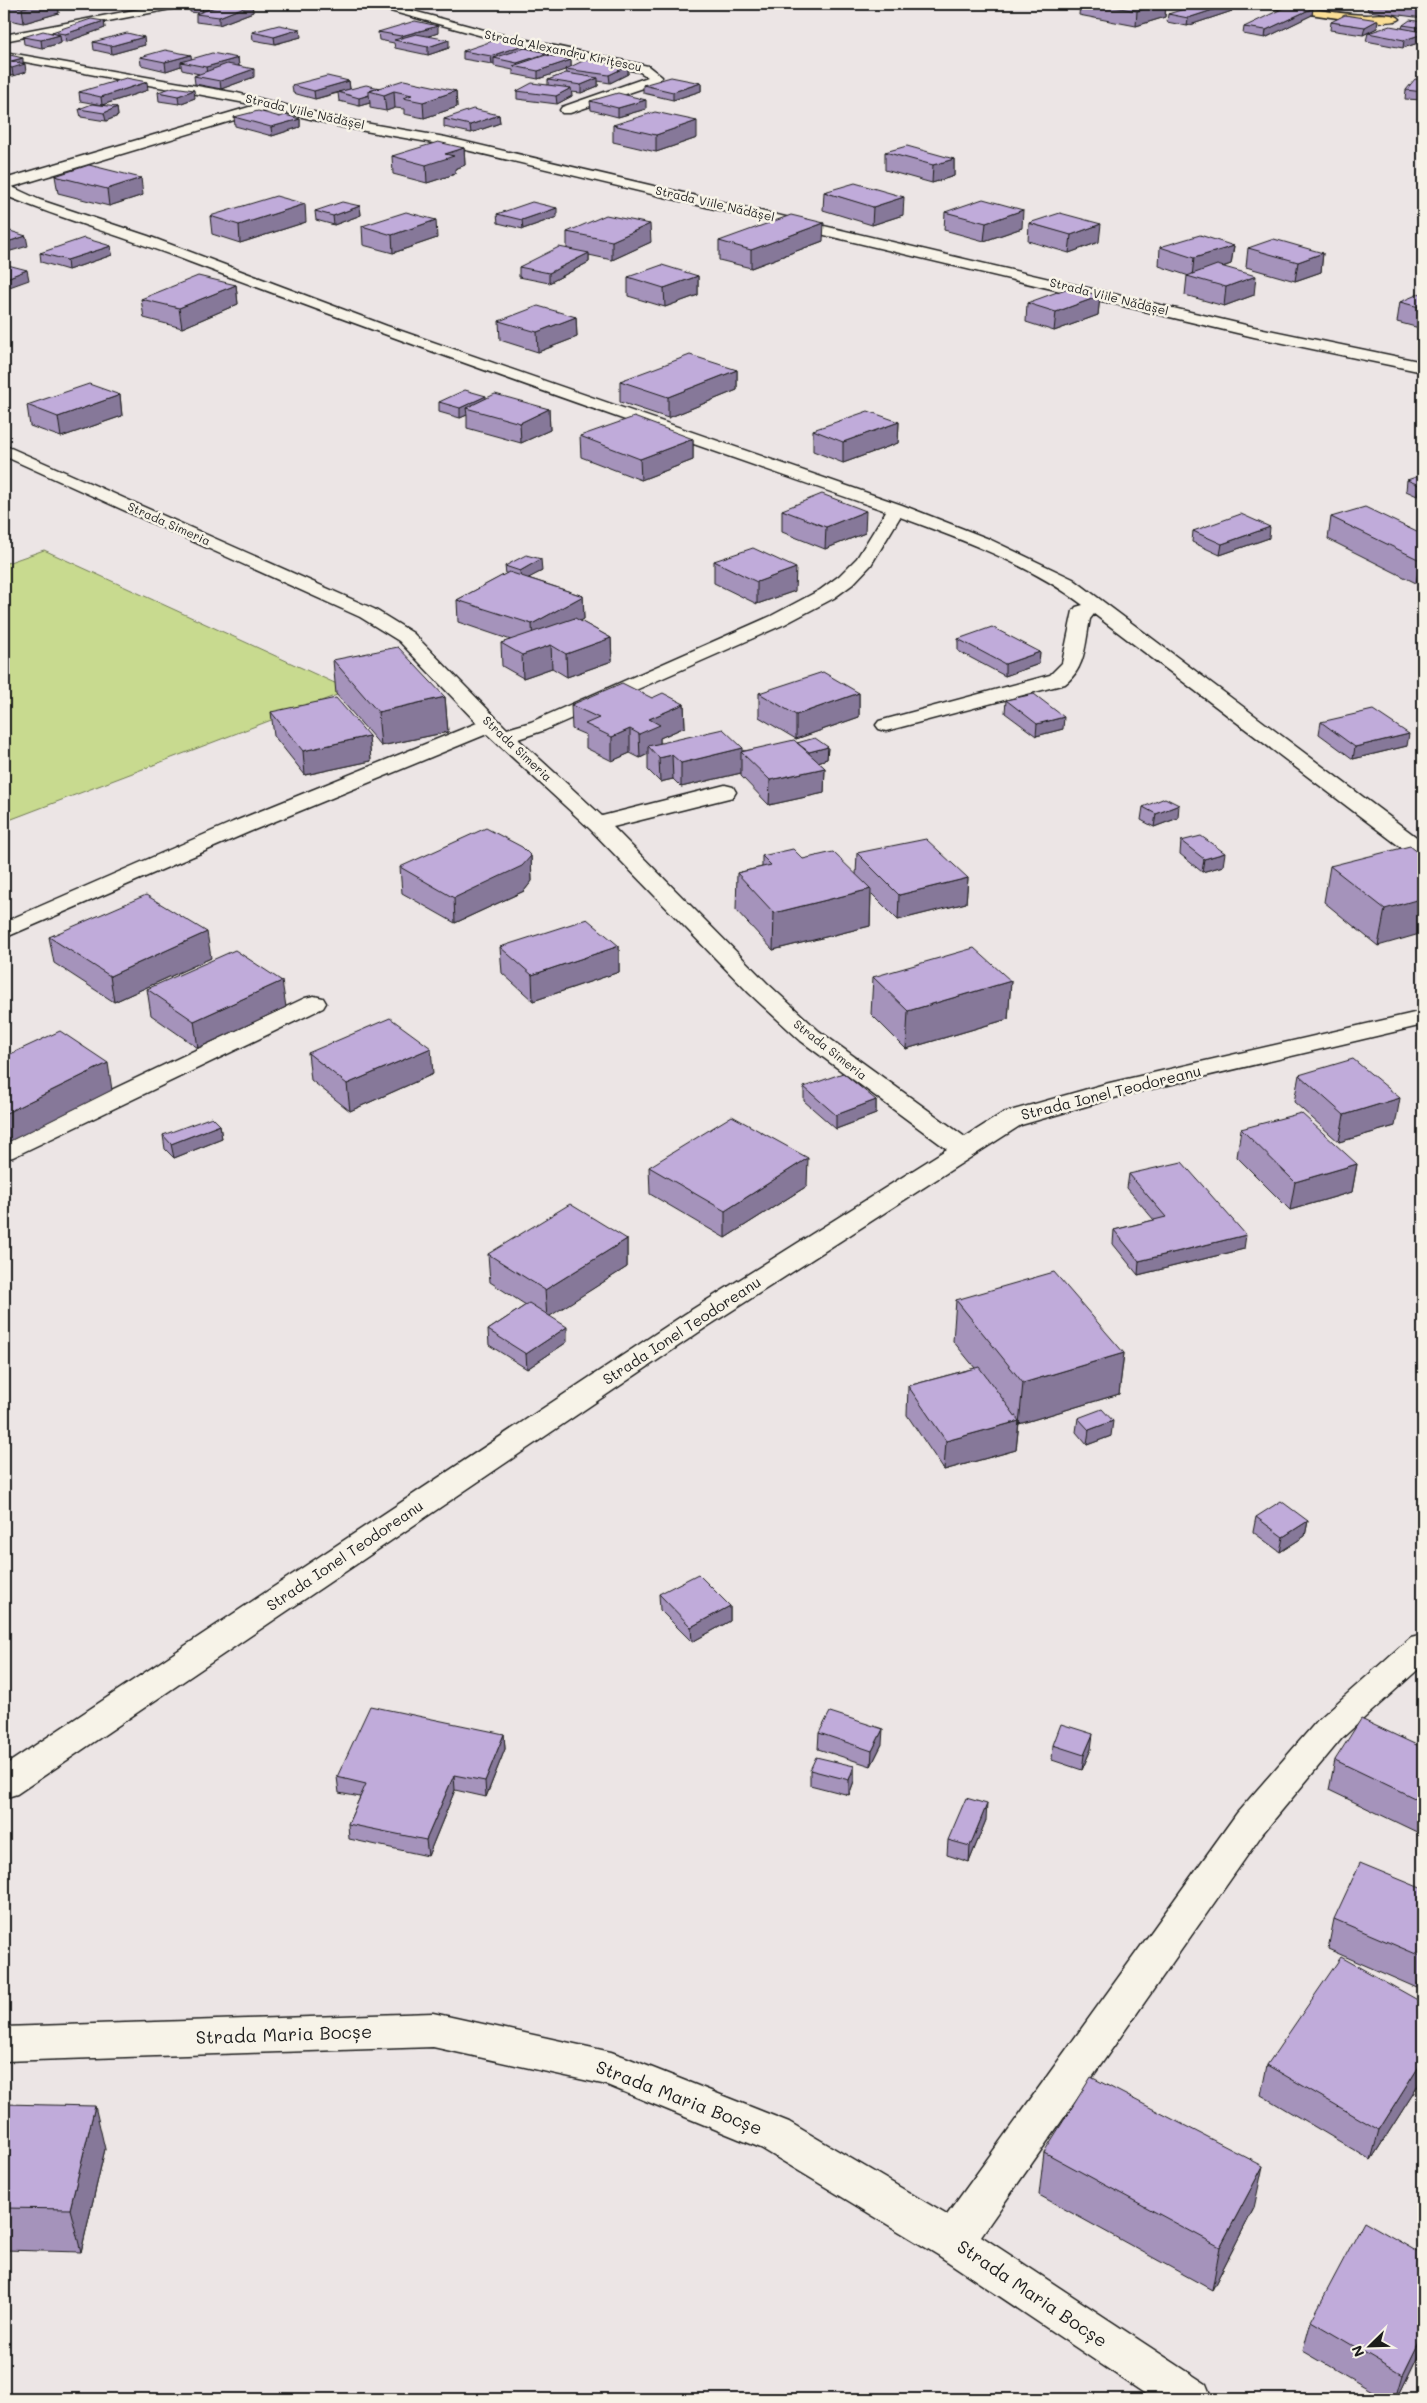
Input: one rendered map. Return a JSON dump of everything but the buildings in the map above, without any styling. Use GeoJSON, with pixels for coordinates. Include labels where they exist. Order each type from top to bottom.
{"type":"FeatureCollection","features":[{"type":"Feature","properties":{"kind":"main road"},"geometry":{"type":"LineString","coordinates":[[1267,4],[1361,18],[1398,20],[1340,10],[1327,4]]}},
{"type":"Feature","properties":{"kind":"main road"},"geometry":{"type":"LineString","coordinates":[[1289,4],[1301,9]]}},
{"type":"Feature","properties":{"kind":"street"},"geometry":{"type":"LineString","coordinates":[[4,38],[182,4]]}},
{"type":"Feature","properties":{"kind":"street","name":"Strada Alexandru Kirițescu"},"geometry":{"type":"LineString","coordinates":[[376,4],[497,37],[601,58],[644,69],[656,77],[651,81],[566,110]]}},
{"type":"Feature","properties":{"kind":"street","name":"Strada Viile Nădășel"},"geometry":{"type":"LineString","coordinates":[[4,55],[237,97],[342,123],[473,147],[1254,332],[1423,367]]}},
{"type":"Feature","properties":{"kind":"street"},"geometry":{"type":"LineString","coordinates":[[271,105],[13,181],[6,185],[4,190],[35,204],[152,242],[382,329],[976,538],[1066,584],[1423,854]]}},
{"type":"Feature","properties":{"kind":"street","name":"Strada Simeria"},"geometry":{"type":"LineString","coordinates":[[4,450],[367,613],[406,637],[497,731],[598,824],[758,988],[810,1036],[964,1149]]}},
{"type":"Feature","properties":{"kind":"street"},"geometry":{"type":"LineString","coordinates":[[4,931],[241,827],[497,731],[538,726],[778,620],[826,594],[846,580],[864,561],[896,509]]}},
{"type":"Feature","properties":{"kind":"street"},"geometry":{"type":"LineString","coordinates":[[886,726],[1043,685],[1061,678],[1070,665],[1076,650],[1083,611],[1096,607]]}},
{"type":"Feature","properties":{"kind":"street"},"geometry":{"type":"LineString","coordinates":[[598,824],[725,792]]}},
{"type":"Feature","properties":{"kind":"street"},"geometry":{"type":"LineString","coordinates":[[4,1151],[314,1003]]}},
{"type":"Feature","properties":{"kind":"street","name":"Strada Ionel Teodoreanu"},"geometry":{"type":"LineString","coordinates":[[4,1784],[695,1321],[1012,1119],[1114,1090],[1423,1018]]}},
{"type":"Feature","properties":{"kind":"street"},"geometry":{"type":"LineString","coordinates":[[953,2241],[1250,1824],[1330,1729],[1423,1646]]}},
{"type":"Feature","properties":{"kind":"street","name":"Strada Maria Bocșe"},"geometry":{"type":"LineString","coordinates":[[4,2044],[433,2030],[611,2069],[774,2135],[953,2241],[1190,2399]]}},
{"type":"Feature","properties":{"kind":"green space"},"geometry":{"type":"Polygon","coordinates":[[[44,550],[350,690],[4,822],[4,564],[44,550]]]}}]}
